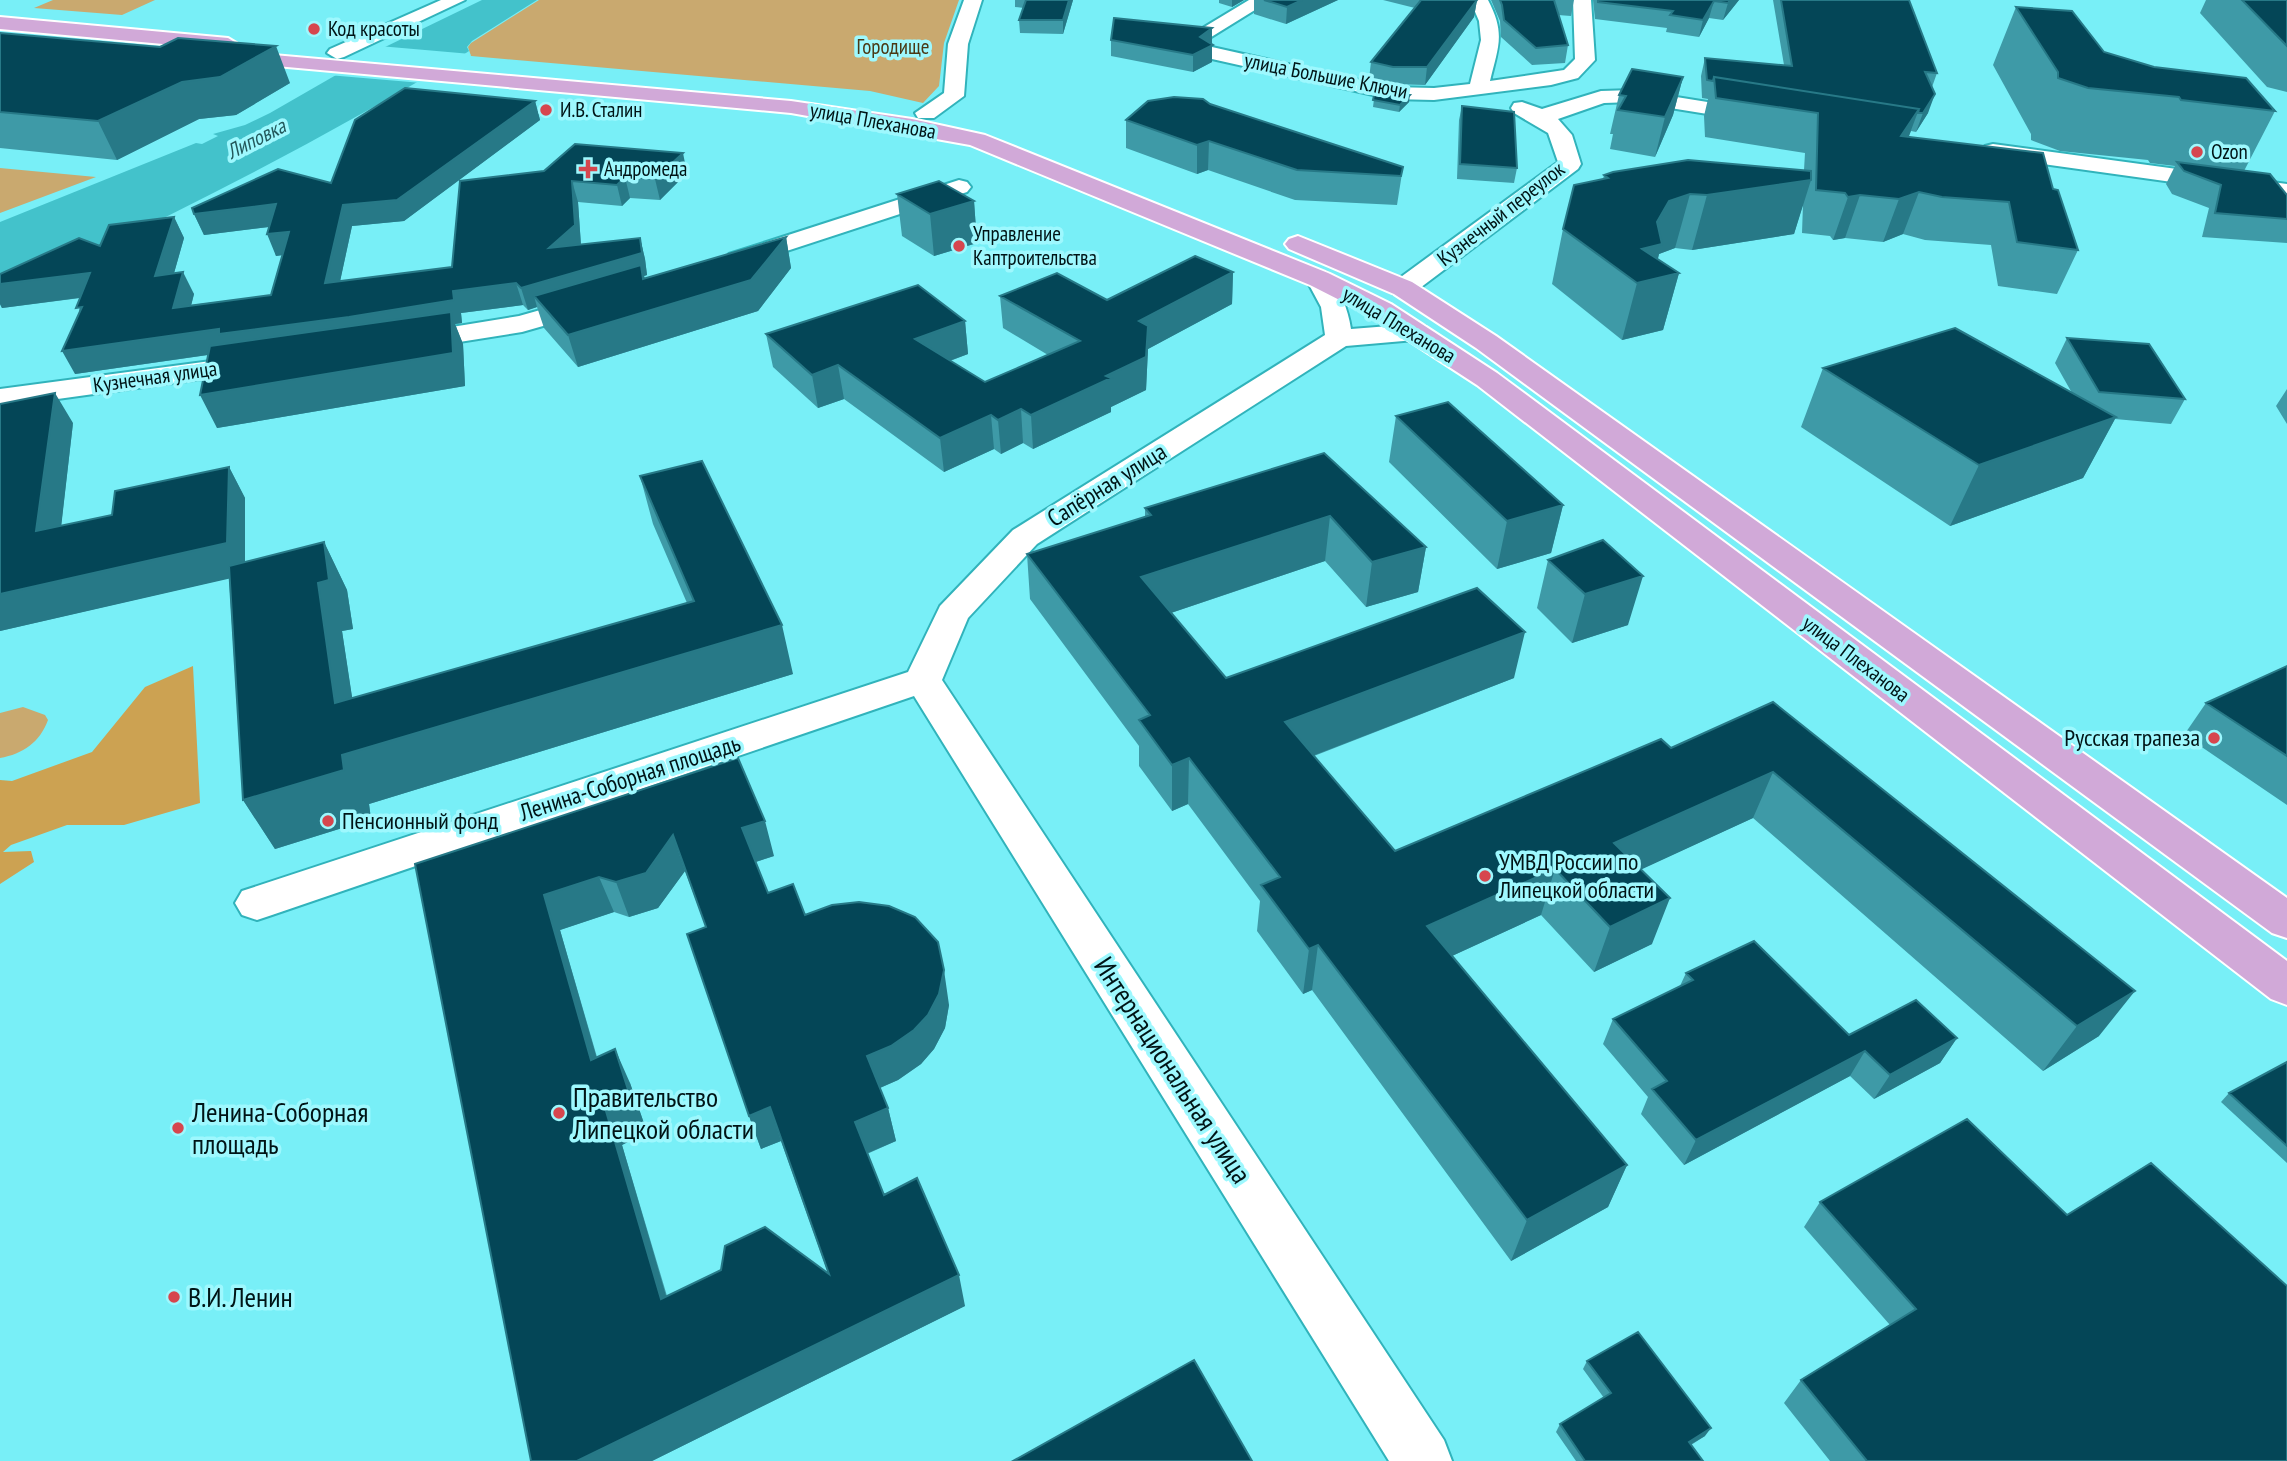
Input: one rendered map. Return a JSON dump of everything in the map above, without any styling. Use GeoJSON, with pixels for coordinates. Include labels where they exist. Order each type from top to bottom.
{"type":"FeatureCollection","features":[{"type":"Feature","properties":{"kind":"main road"},"geometry":{"type":"LineString","coordinates":[[0,23],[342,58]]}},
{"type":"Feature","properties":{"kind":"main road"},"geometry":{"type":"LineString","coordinates":[[30,39],[38,33],[57,28]]}},
{"type":"Feature","properties":{"kind":"main road"},"geometry":{"type":"LineString","coordinates":[[0,36],[342,58]]}},
{"type":"Feature","properties":{"kind":"main road","name":"улица Плеханова"},"geometry":{"type":"LineString","coordinates":[[342,58],[792,107],[912,126],[977,141],[1319,279],[1381,310],[1487,379],[2287,986]]}},
{"type":"Feature","properties":{"kind":"main road","name":"улица Плеханова"},"geometry":{"type":"LineString","coordinates":[[471,72],[804,95],[926,113],[998,131],[1337,259],[1403,288],[1497,350],[2287,921]]}},
{"type":"Feature","properties":{"kind":"street"},"geometry":{"type":"LineString","coordinates":[[342,58],[456,0]]}},
{"type":"Feature","properties":{"kind":"street"},"geometry":{"type":"LineString","coordinates":[[926,113],[954,96],[958,44],[973,0]]}},
{"type":"Feature","properties":{"kind":"street","name":"улица Большие Ключи"},"geometry":{"type":"LineString","coordinates":[[1262,0],[1206,44],[1391,93],[1434,94],[1482,90],[1571,74],[1584,60],[1583,0]]}},
{"type":"Feature","properties":{"kind":"street"},"geometry":{"type":"LineString","coordinates":[[1479,0],[1486,12],[1492,50],[1479,80],[1482,90]]}},
{"type":"Feature","properties":{"kind":"street","name":"Кузнечный переулок"},"geometry":{"type":"LineString","coordinates":[[1403,288],[1570,164],[1565,137],[1540,116],[1482,90]]}},
{"type":"Feature","properties":{"kind":"street"},"geometry":{"type":"LineString","coordinates":[[1540,116],[1566,111],[1601,97],[1633,96],[1777,119]]}},
{"type":"Feature","properties":{"kind":"street"},"geometry":{"type":"LineString","coordinates":[[1969,148],[2101,168],[2287,191]]}},
{"type":"Feature","properties":{"kind":"street"},"geometry":{"type":"LineString","coordinates":[[716,265],[959,187]]}},
{"type":"Feature","properties":{"kind":"street"},"geometry":{"type":"LineString","coordinates":[[1319,279],[1334,307],[1339,338]]}},
{"type":"Feature","properties":{"kind":"street"},"geometry":{"type":"LineString","coordinates":[[386,346],[522,324],[612,297]]}},
{"type":"Feature","properties":{"kind":"street","name":"Сапёрная улица"},"geometry":{"type":"LineString","coordinates":[[923,680],[951,614],[1024,537],[1339,338],[1415,332]]}},
{"type":"Feature","properties":{"kind":"street","name":"Кузнечная улица"},"geometry":{"type":"LineString","coordinates":[[0,398],[279,361]]}},
{"type":"Feature","properties":{"kind":"street","name":"Ленина-Соборная площадь"},"geometry":{"type":"LineString","coordinates":[[257,903],[923,680]]}},
{"type":"Feature","properties":{"kind":"street","name":"Интернациональная улица"},"geometry":{"type":"LineString","coordinates":[[923,680],[1423,1461]]}},
{"type":"Feature","properties":{"kind":"green space"},"geometry":{"type":"Polygon","coordinates":[[[53,0],[155,0],[122,15],[34,8],[53,0]]]}},
{"type":"Feature","properties":{"kind":"green space","name":"Городище"},"geometry":{"type":"Polygon","coordinates":[[[539,0],[959,0],[944,43],[939,86],[923,103],[870,91],[471,56],[468,47],[471,43],[539,0]]]}},
{"type":"Feature","properties":{"kind":"green space"},"geometry":{"type":"Polygon","coordinates":[[[0,168],[96,177],[0,213],[0,168]]]}},
{"type":"Feature","properties":{"kind":"green space"},"geometry":{"type":"Polygon","coordinates":[[[23,707],[45,715],[48,720],[45,728],[30,746],[0,758],[0,713],[23,707]]]}},
{"type":"Feature","properties":{"kind":"shaded area"},"geometry":{"type":"Polygon","coordinates":[[[193,666],[200,803],[124,825],[67,825],[11,845],[3,852],[31,851],[34,862],[0,884],[0,780],[12,781],[92,752],[145,687],[193,666]]]}},
{"type":"Feature","properties":{"kind":"water","name":"Липовка"},"geometry":{"type":"Polygon","coordinates":[[[482,0],[537,0],[472,41],[467,47],[469,51],[463,55],[293,152],[0,296],[0,222],[218,136],[213,134],[245,125],[383,48],[482,0]]]}},
{"type":"Feature","properties":{"kind":"pier"},"geometry":{"type":"Polygon","coordinates":[[[379,46],[471,54],[422,83],[328,75],[379,46]]]}},
{"type":"Feature","properties":{"kind":"building"},"geometry":{"type":"Polygon","coordinates":[[[1026,0],[1069,0],[1063,20],[1019,20],[1026,0]]]}},
{"type":"Feature","properties":{"kind":"building"},"geometry":{"type":"Polygon","coordinates":[[[1264,0],[1302,0],[1287,7],[1264,0]]]}},
{"type":"Feature","properties":{"kind":"building"},"geometry":{"type":"Polygon","coordinates":[[[1421,0],[1477,0],[1427,67],[1393,67],[1371,62],[1421,0]]]}},
{"type":"Feature","properties":{"kind":"building"},"geometry":{"type":"Polygon","coordinates":[[[1500,0],[1554,0],[1568,45],[1536,48],[1504,20],[1500,0]]]}},
{"type":"Feature","properties":{"kind":"building"},"geometry":{"type":"Polygon","coordinates":[[[1598,0],[1730,0],[1728,3],[1714,1],[1703,20],[1670,15],[1673,11],[1598,0]]]}},
{"type":"Feature","properties":{"kind":"building"},"geometry":{"type":"Polygon","coordinates":[[[1781,0],[1909,0],[1937,73],[1925,72],[1935,94],[1923,113],[1918,113],[1919,109],[1714,77],[1713,81],[1707,80],[1705,58],[1792,66],[1781,0]]]}},
{"type":"Feature","properties":{"kind":"building"},"geometry":{"type":"Polygon","coordinates":[[[2242,0],[2287,0],[2287,46],[2242,0]]]}},
{"type":"Feature","properties":{"kind":"building"},"geometry":{"type":"Polygon","coordinates":[[[2016,7],[2072,11],[2104,52],[2154,67],[2246,78],[2275,111],[2181,100],[2179,97],[2088,88],[2058,78],[2058,72],[2016,7]]]}},
{"type":"Feature","properties":{"kind":"building"},"geometry":{"type":"Polygon","coordinates":[[[1114,18],[1212,28],[1200,37],[1213,45],[1193,55],[1111,40],[1114,18]]]}},
{"type":"Feature","properties":{"kind":"building"},"geometry":{"type":"Polygon","coordinates":[[[0,33],[160,47],[178,38],[276,46],[220,77],[182,82],[98,121],[0,112],[0,33]]]}},
{"type":"Feature","properties":{"kind":"building"},"geometry":{"type":"Polygon","coordinates":[[[1632,69],[1683,77],[1665,117],[1618,110],[1626,96],[1619,95],[1632,69]]]}},
{"type":"Feature","properties":{"kind":"building"},"geometry":{"type":"Polygon","coordinates":[[[1714,77],[1919,109],[1901,136],[2043,153],[2053,189],[2058,190],[2078,250],[2017,242],[2009,202],[1942,197],[1919,192],[1899,199],[1860,195],[1848,197],[1845,193],[1816,190],[1818,113],[1716,98],[1714,77]]]}},
{"type":"Feature","properties":{"kind":"building"},"geometry":{"type":"Polygon","coordinates":[[[405,88],[535,101],[397,200],[343,205],[325,283],[452,267],[460,181],[544,171],[575,144],[683,153],[655,179],[625,177],[617,185],[572,181],[575,225],[549,248],[640,238],[642,253],[521,288],[516,283],[453,291],[454,300],[219,334],[219,329],[62,351],[82,307],[76,308],[90,273],[0,284],[0,274],[79,238],[100,246],[109,225],[174,217],[155,276],[183,272],[173,308],[271,295],[289,232],[267,234],[276,204],[194,214],[192,208],[278,169],[331,183],[355,120],[405,88]]]}},
{"type":"Feature","properties":{"kind":"building"},"geometry":{"type":"Polygon","coordinates":[[[1375,91],[1410,95],[1400,105],[1373,100],[1375,91]]]}},
{"type":"Feature","properties":{"kind":"building"},"geometry":{"type":"Polygon","coordinates":[[[1174,97],[1203,99],[1210,104],[1403,167],[1401,176],[1297,170],[1209,141],[1197,145],[1126,120],[1148,101],[1174,97]]]}},
{"type":"Feature","properties":{"kind":"building"},"geometry":{"type":"Polygon","coordinates":[[[1462,106],[1514,112],[1517,168],[1460,164],[1462,106]]]}},
{"type":"Feature","properties":{"kind":"building"},"geometry":{"type":"Polygon","coordinates":[[[1688,160],[1811,171],[1811,180],[1707,195],[1690,194],[1669,201],[1657,222],[1662,244],[1642,249],[1679,273],[1637,283],[1563,229],[1574,185],[1608,178],[1604,175],[1613,172],[1688,160]]]}},
{"type":"Feature","properties":{"kind":"building"},"geometry":{"type":"Polygon","coordinates":[[[2177,162],[2270,174],[2287,195],[2287,219],[2215,213],[2221,185],[2184,171],[2177,162]]]}},
{"type":"Feature","properties":{"kind":"building"},"geometry":{"type":"Polygon","coordinates":[[[939,181],[974,201],[930,214],[897,194],[939,181]]]}},
{"type":"Feature","properties":{"kind":"building"},"geometry":{"type":"Polygon","coordinates":[[[786,237],[751,280],[568,335],[534,296],[641,265],[643,279],[786,237]]]}},
{"type":"Feature","properties":{"kind":"building"},"geometry":{"type":"Polygon","coordinates":[[[1195,256],[1233,272],[1139,321],[1148,326],[1146,357],[1106,376],[1111,378],[1031,415],[1021,409],[998,420],[991,415],[940,438],[838,365],[812,375],[766,334],[918,285],[965,321],[915,339],[985,382],[1080,341],[1000,296],[1057,273],[1107,300],[1195,256]]]}},
{"type":"Feature","properties":{"kind":"building"},"geometry":{"type":"Polygon","coordinates":[[[451,312],[453,353],[200,395],[210,346],[451,312]]]}},
{"type":"Feature","properties":{"kind":"building"},"geometry":{"type":"Polygon","coordinates":[[[1955,328],[2116,417],[1979,465],[1823,368],[1955,328]]]}},
{"type":"Feature","properties":{"kind":"building"},"geometry":{"type":"Polygon","coordinates":[[[2067,338],[2149,344],[2185,399],[2099,392],[2067,338]]]}},
{"type":"Feature","properties":{"kind":"building"},"geometry":{"type":"Polygon","coordinates":[[[55,393],[36,531],[112,515],[115,491],[229,467],[227,543],[0,594],[0,404],[55,393]]]}},
{"type":"Feature","properties":{"kind":"building"},"geometry":{"type":"Polygon","coordinates":[[[1448,402],[1563,505],[1507,521],[1396,416],[1448,402]]]}},
{"type":"Feature","properties":{"kind":"building"},"geometry":{"type":"Polygon","coordinates":[[[1324,453],[1426,547],[1372,562],[1330,516],[1141,577],[1226,678],[1477,588],[1525,632],[1285,722],[1395,851],[1661,739],[1671,748],[1773,702],[2135,991],[2077,1026],[1773,772],[1614,843],[1670,898],[1610,927],[1555,869],[1427,926],[1627,1165],[1527,1220],[1318,945],[1309,949],[1261,885],[1280,877],[1189,758],[1172,765],[1139,720],[1150,715],[1027,554],[1151,515],[1145,508],[1324,453]]]}},
{"type":"Feature","properties":{"kind":"building"},"geometry":{"type":"Polygon","coordinates":[[[702,461],[782,625],[342,755],[344,770],[243,800],[229,566],[324,542],[329,580],[318,583],[335,703],[694,601],[640,476],[702,461]]]}},
{"type":"Feature","properties":{"kind":"building"},"geometry":{"type":"Polygon","coordinates":[[[1603,540],[1643,576],[1585,594],[1548,560],[1603,540]]]}},
{"type":"Feature","properties":{"kind":"building"},"geometry":{"type":"Polygon","coordinates":[[[2287,666],[2287,756],[2206,703],[2287,666]]]}},
{"type":"Feature","properties":{"kind":"building","name":"Правительство Липецкой области"},"geometry":{"type":"Polygon","coordinates":[[[738,758],[765,821],[742,828],[768,893],[793,884],[805,915],[832,905],[859,902],[889,906],[915,917],[938,942],[944,970],[939,994],[928,1015],[914,1030],[891,1046],[867,1056],[888,1108],[855,1122],[884,1195],[917,1178],[959,1275],[577,1461],[531,1461],[415,864],[738,758]],[[673,835],[646,873],[616,882],[599,877],[544,895],[591,1060],[615,1049],[631,1099],[606,1111],[661,1299],[721,1270],[725,1246],[765,1227],[829,1274],[770,1107],[749,1116],[687,934],[706,927],[673,835]]]}},
{"type":"Feature","properties":{"kind":"building"},"geometry":{"type":"Polygon","coordinates":[[[1754,941],[1849,1035],[1916,1000],[1957,1038],[1890,1075],[1865,1051],[1696,1140],[1652,1089],[1667,1081],[1613,1019],[1693,980],[1686,973],[1754,941]]]}},
{"type":"Feature","properties":{"kind":"building"},"geometry":{"type":"Polygon","coordinates":[[[2287,1062],[2287,1146],[2229,1093],[2287,1062]]]}},
{"type":"Feature","properties":{"kind":"building"},"geometry":{"type":"Polygon","coordinates":[[[1967,1119],[2067,1215],[2151,1163],[2287,1286],[2287,1461],[1867,1461],[1801,1380],[1916,1309],[1820,1202],[1967,1119]]]}},
{"type":"Feature","properties":{"kind":"building"},"geometry":{"type":"Polygon","coordinates":[[[1638,1332],[1711,1428],[1689,1442],[1703,1461],[1585,1461],[1560,1424],[1611,1393],[1587,1361],[1638,1332]]]}},
{"type":"Feature","properties":{"kind":"building"},"geometry":{"type":"Polygon","coordinates":[[[1194,1360],[1252,1461],[1013,1461],[1194,1360]]]}},
{"type":"Feature","properties":{"kind":"place","name":"Код красоты"},"geometry":{"type":"Point","coordinates":[314,29]}},
{"type":"Feature","properties":{"kind":"place","name":"И.В. Сталин"},"geometry":{"type":"Point","coordinates":[546,110]}},
{"type":"Feature","properties":{"kind":"place","name":"Ozon"},"geometry":{"type":"Point","coordinates":[2197,152]}},
{"type":"Feature","properties":{"kind":"place","name":"Андромеда"},"geometry":{"type":"Point","coordinates":[588,169]}},
{"type":"Feature","properties":{"kind":"place","name":"Управление Каптроительства"},"geometry":{"type":"Point","coordinates":[959,246]}},
{"type":"Feature","properties":{"kind":"place","name":"Русская трапеза"},"geometry":{"type":"Point","coordinates":[2214,738]}},
{"type":"Feature","properties":{"kind":"place","name":"Пенсионный фонд"},"geometry":{"type":"Point","coordinates":[328,821]}},
{"type":"Feature","properties":{"kind":"place","name":"УМВД России по Липецкой области"},"geometry":{"type":"Point","coordinates":[1485,876]}},
{"type":"Feature","properties":{"kind":"place","name":"Правительство Липецкой области"},"geometry":{"type":"Point","coordinates":[559,1113]}},
{"type":"Feature","properties":{"kind":"place","name":"Ленина-Соборная площадь"},"geometry":{"type":"Point","coordinates":[178,1128]}},
{"type":"Feature","properties":{"kind":"place","name":"В.И. Ленин"},"geometry":{"type":"Point","coordinates":[174,1297]}}]}
